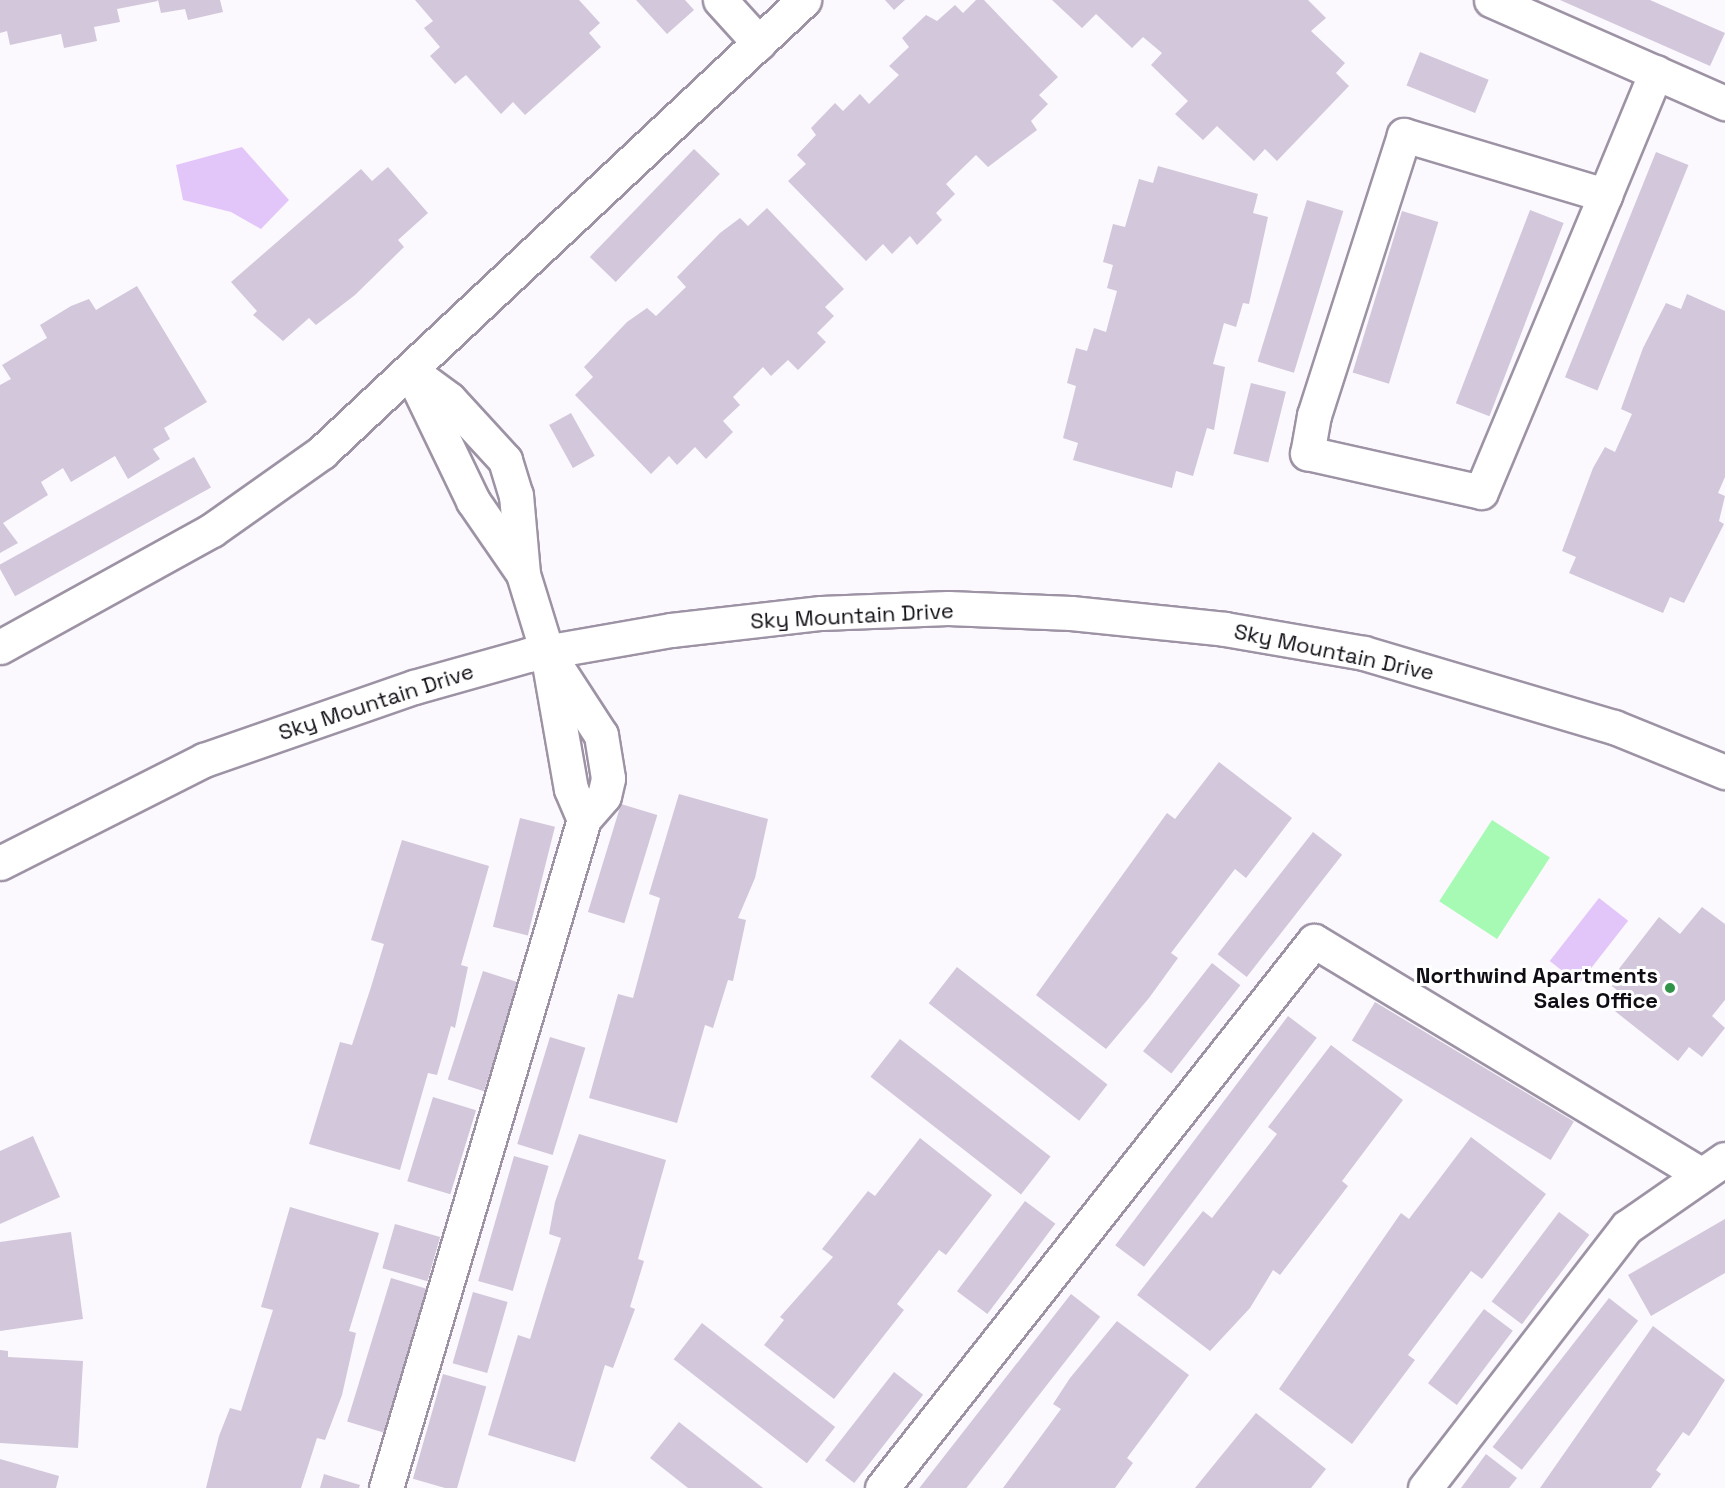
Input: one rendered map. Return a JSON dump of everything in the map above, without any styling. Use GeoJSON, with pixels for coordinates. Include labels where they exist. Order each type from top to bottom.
{"type":"FeatureCollection","features":[{"type":"Feature","properties":{"kind":"street"},"geometry":{"type":"LineString","coordinates":[[720,0],[759,43]]}},
{"type":"Feature","properties":{"kind":"street"},"geometry":{"type":"LineString","coordinates":[[0,647],[270,494],[411,371],[804,0]]}},
{"type":"Feature","properties":{"kind":"street"},"geometry":{"type":"LineString","coordinates":[[1491,0],[1725,103]]}},
{"type":"Feature","properties":{"kind":"street"},"geometry":{"type":"LineString","coordinates":[[1605,195],[1404,135],[1314,415],[1307,453],[1481,492],[1605,195],[1656,72]]}},
{"type":"Feature","properties":{"kind":"street"},"geometry":{"type":"LineString","coordinates":[[386,1488],[584,819],[571,789],[547,652],[523,574],[516,495],[505,460],[449,399],[411,371]]}},
{"type":"Feature","properties":{"kind":"street"},"geometry":{"type":"LineString","coordinates":[[411,371],[473,501],[523,574]]}},
{"type":"Feature","properties":{"kind":"street","name":"Sky Mountain Drive"},"geometry":{"type":"LineString","coordinates":[[0,863],[204,760],[414,687],[547,652],[671,630],[821,613],[948,608],[1225,629],[1364,653],[1491,687],[1614,727],[1725,772]]}},
{"type":"Feature","properties":{"kind":"street"},"geometry":{"type":"LineString","coordinates":[[882,1488],[1314,941],[1712,1166],[1627,1227],[1425,1488]]}},
{"type":"Feature","properties":{"kind":"green space"},"geometry":{"type":"Polygon","coordinates":[[[1492,820],[1550,858],[1497,939],[1439,901],[1492,820]]]}},
{"type":"Feature","properties":{"kind":"shaded area"},"geometry":{"type":"Polygon","coordinates":[[[242,147],[289,200],[261,229],[231,212],[183,200],[176,165],[242,147]]]}},
{"type":"Feature","properties":{"kind":"shaded area"},"geometry":{"type":"Polygon","coordinates":[[[1599,898],[1628,921],[1579,984],[1550,961],[1599,898]]]}},
{"type":"Feature","properties":{"kind":"building"},"geometry":{"type":"Polygon","coordinates":[[[0,0],[158,1],[117,9],[120,22],[94,27],[97,41],[64,48],[61,34],[10,45],[7,31],[0,33],[0,0]]]}},
{"type":"Feature","properties":{"kind":"building"},"geometry":{"type":"Polygon","coordinates":[[[158,0],[220,0],[223,12],[188,20],[185,9],[161,13],[158,0]]]}},
{"type":"Feature","properties":{"kind":"building"},"geometry":{"type":"Polygon","coordinates":[[[415,0],[579,0],[600,23],[589,33],[601,47],[525,115],[513,102],[501,114],[466,75],[455,84],[430,56],[440,47],[424,28],[433,21],[415,0]]]}},
{"type":"Feature","properties":{"kind":"building"},"geometry":{"type":"Polygon","coordinates":[[[636,0],[685,0],[694,10],[667,34],[636,0]]]}},
{"type":"Feature","properties":{"kind":"building"},"geometry":{"type":"Polygon","coordinates":[[[885,0],[905,0],[894,10],[885,0]]]}},
{"type":"Feature","properties":{"kind":"building"},"geometry":{"type":"Polygon","coordinates":[[[976,0],[984,0],[1058,77],[1039,95],[1048,104],[1031,121],[1037,130],[988,167],[976,155],[946,184],[955,194],[936,213],[942,220],[917,245],[910,236],[892,254],[883,244],[866,261],[788,181],[806,164],[797,155],[816,135],[811,128],[835,103],[843,111],[860,94],[869,104],[899,75],[889,66],[909,47],[902,38],[926,15],[937,21],[955,5],[963,13],[976,0]]]}},
{"type":"Feature","properties":{"kind":"building"},"geometry":{"type":"Polygon","coordinates":[[[1052,0],[1308,0],[1326,18],[1311,31],[1345,63],[1336,73],[1349,86],[1277,161],[1265,149],[1254,161],[1217,126],[1203,140],[1175,114],[1188,101],[1151,65],[1162,53],[1143,37],[1132,48],[1096,14],[1082,28],[1052,0]]]}},
{"type":"Feature","properties":{"kind":"building"},"geometry":{"type":"Polygon","coordinates":[[[1560,0],[1650,0],[1725,33],[1710,66],[1560,0]]]}},
{"type":"Feature","properties":{"kind":"building"},"geometry":{"type":"Polygon","coordinates":[[[1420,52],[1489,80],[1475,113],[1407,85],[1420,52]]]}},
{"type":"Feature","properties":{"kind":"building"},"geometry":{"type":"Polygon","coordinates":[[[694,149],[720,174],[616,282],[590,257],[694,149]]]}},
{"type":"Feature","properties":{"kind":"building"},"geometry":{"type":"Polygon","coordinates":[[[1656,152],[1688,165],[1597,390],[1565,377],[1656,152]]]}},
{"type":"Feature","properties":{"kind":"building"},"geometry":{"type":"Polygon","coordinates":[[[1158,166],[1258,194],[1253,213],[1268,217],[1249,304],[1243,303],[1236,327],[1224,323],[1213,364],[1225,367],[1214,430],[1207,428],[1193,476],[1176,471],[1172,488],[1073,460],[1078,443],[1063,438],[1076,386],[1067,383],[1076,348],[1087,351],[1094,328],[1106,332],[1117,291],[1107,288],[1113,265],[1103,262],[1113,224],[1125,227],[1139,179],[1153,183],[1158,166]]]}},
{"type":"Feature","properties":{"kind":"building"},"geometry":{"type":"Polygon","coordinates":[[[388,167],[428,213],[398,240],[404,247],[355,295],[316,325],[309,318],[283,341],[253,315],[257,311],[231,282],[361,169],[372,181],[388,167]]]}},
{"type":"Feature","properties":{"kind":"building"},"geometry":{"type":"Polygon","coordinates":[[[1307,200],[1343,211],[1294,373],[1258,362],[1307,200]]]}},
{"type":"Feature","properties":{"kind":"building"},"geometry":{"type":"Polygon","coordinates":[[[767,208],[844,289],[825,307],[834,316],[817,333],[826,342],[798,370],[788,360],[771,376],[763,367],[733,397],[740,405],[723,421],[733,432],[706,459],[695,447],[677,465],[669,456],[651,474],[575,395],[593,377],[584,367],[627,322],[647,308],[656,316],[686,287],[677,277],[720,233],[740,218],[748,226],[767,208]]]}},
{"type":"Feature","properties":{"kind":"building"},"geometry":{"type":"Polygon","coordinates":[[[1530,210],[1564,223],[1489,416],[1456,403],[1530,210]]]}},
{"type":"Feature","properties":{"kind":"building"},"geometry":{"type":"Polygon","coordinates":[[[1402,211],[1438,222],[1389,384],[1353,373],[1402,211]]]}},
{"type":"Feature","properties":{"kind":"building"},"geometry":{"type":"Polygon","coordinates":[[[137,286],[207,402],[164,428],[170,439],[153,449],[160,459],[128,479],[115,456],[71,482],[63,468],[41,482],[48,495],[3,523],[18,543],[0,553],[0,385],[11,379],[2,365],[47,338],[40,325],[71,306],[89,299],[96,310],[137,286]]]}},
{"type":"Feature","properties":{"kind":"building"},"geometry":{"type":"Polygon","coordinates":[[[1687,294],[1725,311],[1725,477],[1718,493],[1725,496],[1719,521],[1724,524],[1684,603],[1670,597],[1663,613],[1569,573],[1576,557],[1562,551],[1593,468],[1605,447],[1615,452],[1632,414],[1621,409],[1643,348],[1666,303],[1681,309],[1687,294]]]}},
{"type":"Feature","properties":{"kind":"building"},"geometry":{"type":"Polygon","coordinates":[[[1251,383],[1286,392],[1268,463],[1233,454],[1251,383]]]}},
{"type":"Feature","properties":{"kind":"building"},"geometry":{"type":"Polygon","coordinates":[[[571,413],[595,456],[573,468],[549,425],[571,413]]]}},
{"type":"Feature","properties":{"kind":"building"},"geometry":{"type":"Polygon","coordinates":[[[194,457],[211,488],[15,596],[0,569],[0,565],[194,457]]]}},
{"type":"Feature","properties":{"kind":"building"},"geometry":{"type":"Polygon","coordinates":[[[1219,762],[1292,818],[1246,878],[1235,869],[1171,953],[1178,958],[1149,998],[1106,1049],[1036,995],[1167,813],[1175,819],[1219,762]]]}},
{"type":"Feature","properties":{"kind":"building"},"geometry":{"type":"Polygon","coordinates":[[[679,794],[768,819],[755,878],[738,918],[746,920],[733,981],[728,980],[713,1028],[705,1025],[677,1123],[589,1098],[618,994],[633,998],[660,898],[649,894],[679,794]]]}},
{"type":"Feature","properties":{"kind":"building"},"geometry":{"type":"Polygon","coordinates":[[[621,804],[657,815],[624,923],[588,912],[621,804]]]}},
{"type":"Feature","properties":{"kind":"building"},"geometry":{"type":"Polygon","coordinates":[[[520,818],[555,827],[528,935],[493,927],[520,818]]]}},
{"type":"Feature","properties":{"kind":"building"},"geometry":{"type":"Polygon","coordinates":[[[1313,832],[1342,855],[1247,977],[1218,954],[1313,832]]]}},
{"type":"Feature","properties":{"kind":"building"},"geometry":{"type":"Polygon","coordinates":[[[402,840],[489,866],[461,965],[468,967],[455,1028],[451,1026],[437,1075],[428,1073],[400,1170],[309,1144],[340,1042],[352,1045],[371,987],[384,944],[371,940],[402,840]]]}},
{"type":"Feature","properties":{"kind":"building","name":"Northwind Apartments Sales Office"},"geometry":{"type":"Polygon","coordinates":[[[1702,907],[1725,924],[1725,1000],[1712,1016],[1725,1028],[1702,1057],[1689,1047],[1678,1061],[1611,1008],[1622,994],[1608,983],[1659,917],[1680,934],[1702,907]]]}},
{"type":"Feature","properties":{"kind":"building"},"geometry":{"type":"Polygon","coordinates":[[[1212,963],[1240,985],[1171,1073],[1143,1051],[1212,963]]]}},
{"type":"Feature","properties":{"kind":"building"},"geometry":{"type":"Polygon","coordinates":[[[957,967],[1108,1085],[1079,1121],[929,1003],[957,967]]]}},
{"type":"Feature","properties":{"kind":"building"},"geometry":{"type":"Polygon","coordinates":[[[483,971],[519,983],[484,1091],[448,1079],[483,971]]]}},
{"type":"Feature","properties":{"kind":"building"},"geometry":{"type":"Polygon","coordinates":[[[1375,1002],[1574,1121],[1551,1160],[1352,1041],[1375,1002]]]}},
{"type":"Feature","properties":{"kind":"building"},"geometry":{"type":"Polygon","coordinates":[[[1288,1016],[1317,1038],[1144,1267],[1115,1245],[1288,1016]]]}},
{"type":"Feature","properties":{"kind":"building"},"geometry":{"type":"Polygon","coordinates":[[[550,1037],[585,1048],[553,1155],[517,1144],[550,1037]]]}},
{"type":"Feature","properties":{"kind":"building"},"geometry":{"type":"Polygon","coordinates":[[[900,1039],[1051,1157],[1021,1194],[870,1077],[900,1039]]]}},
{"type":"Feature","properties":{"kind":"building"},"geometry":{"type":"Polygon","coordinates":[[[1331,1045],[1403,1100],[1342,1181],[1348,1186],[1280,1275],[1273,1270],[1250,1308],[1210,1351],[1137,1295],[1203,1211],[1212,1218],[1277,1134],[1268,1127],[1331,1045]]]}},
{"type":"Feature","properties":{"kind":"building"},"geometry":{"type":"Polygon","coordinates":[[[433,1097],[476,1110],[450,1194],[407,1181],[433,1097]]]}},
{"type":"Feature","properties":{"kind":"building"},"geometry":{"type":"Polygon","coordinates":[[[579,1134],[666,1160],[638,1259],[644,1261],[630,1307],[635,1309],[613,1368],[605,1365],[575,1462],[488,1435],[518,1335],[530,1339],[561,1238],[549,1234],[555,1202],[579,1134]]]}},
{"type":"Feature","properties":{"kind":"building"},"geometry":{"type":"Polygon","coordinates":[[[33,1136],[60,1197],[0,1224],[0,1151],[33,1136]]]}},
{"type":"Feature","properties":{"kind":"building"},"geometry":{"type":"Polygon","coordinates":[[[1471,1137],[1546,1194],[1482,1279],[1471,1271],[1408,1355],[1415,1360],[1352,1444],[1279,1389],[1401,1213],[1409,1219],[1471,1137]]]}},
{"type":"Feature","properties":{"kind":"building"},"geometry":{"type":"Polygon","coordinates":[[[920,1138],[992,1195],[946,1255],[939,1250],[897,1304],[904,1310],[834,1399],[764,1345],[784,1320],[780,1317],[833,1257],[822,1249],[868,1191],[875,1196],[920,1138]]]}},
{"type":"Feature","properties":{"kind":"building"},"geometry":{"type":"Polygon","coordinates":[[[514,1156],[549,1166],[513,1291],[478,1281],[514,1156]]]}},
{"type":"Feature","properties":{"kind":"building"},"geometry":{"type":"Polygon","coordinates":[[[1025,1201],[1055,1224],[987,1314],[957,1291],[1025,1201]]]}},
{"type":"Feature","properties":{"kind":"building"},"geometry":{"type":"Polygon","coordinates":[[[290,1207],[379,1233],[349,1331],[356,1333],[342,1395],[325,1440],[317,1438],[301,1488],[206,1488],[219,1436],[230,1408],[241,1411],[273,1310],[261,1307],[290,1207]]]}},
{"type":"Feature","properties":{"kind":"building"},"geometry":{"type":"Polygon","coordinates":[[[1559,1212],[1589,1235],[1522,1324],[1492,1301],[1559,1212]]]}},
{"type":"Feature","properties":{"kind":"building"},"geometry":{"type":"Polygon","coordinates":[[[1725,1219],[1725,1273],[1651,1316],[1628,1275],[1725,1219]]]}},
{"type":"Feature","properties":{"kind":"building"},"geometry":{"type":"Polygon","coordinates":[[[395,1224],[440,1237],[427,1281],[382,1268],[395,1224]]]}},
{"type":"Feature","properties":{"kind":"building"},"geometry":{"type":"Polygon","coordinates":[[[71,1232],[83,1319],[0,1331],[0,1242],[71,1232]]]}},
{"type":"Feature","properties":{"kind":"building"},"geometry":{"type":"Polygon","coordinates":[[[391,1278],[427,1289],[383,1433],[347,1421],[391,1278]]]}},
{"type":"Feature","properties":{"kind":"building"},"geometry":{"type":"Polygon","coordinates":[[[473,1292],[508,1302],[487,1373],[453,1363],[473,1292]]]}},
{"type":"Feature","properties":{"kind":"building"},"geometry":{"type":"Polygon","coordinates":[[[1071,1294],[1100,1317],[966,1488],[920,1488],[1071,1294]]]}},
{"type":"Feature","properties":{"kind":"building"},"geometry":{"type":"Polygon","coordinates":[[[1609,1298],[1638,1321],[1522,1470],[1493,1447],[1609,1298]]]}},
{"type":"Feature","properties":{"kind":"building"},"geometry":{"type":"Polygon","coordinates":[[[1484,1309],[1513,1331],[1457,1405],[1428,1383],[1484,1309]]]}},
{"type":"Feature","properties":{"kind":"building"},"geometry":{"type":"Polygon","coordinates":[[[1117,1321],[1189,1375],[1127,1458],[1133,1463],[1115,1488],[1003,1488],[1061,1409],[1053,1404],[1070,1378],[1117,1321]]]}},
{"type":"Feature","properties":{"kind":"building"},"geometry":{"type":"Polygon","coordinates":[[[702,1323],[835,1427],[807,1463],[674,1359],[702,1323]]]}},
{"type":"Feature","properties":{"kind":"building"},"geometry":{"type":"Polygon","coordinates":[[[1653,1326],[1725,1380],[1696,1426],[1689,1436],[1683,1432],[1656,1470],[1661,1474],[1651,1488],[1540,1488],[1653,1326]]]}},
{"type":"Feature","properties":{"kind":"building"},"geometry":{"type":"Polygon","coordinates":[[[0,1350],[8,1351],[8,1357],[83,1361],[78,1448],[0,1443],[0,1350]]]}},
{"type":"Feature","properties":{"kind":"building"},"geometry":{"type":"Polygon","coordinates":[[[894,1372],[923,1395],[854,1483],[825,1460],[894,1372]]]}},
{"type":"Feature","properties":{"kind":"building"},"geometry":{"type":"Polygon","coordinates":[[[443,1374],[486,1386],[457,1488],[445,1488],[413,1479],[443,1374]]]}},
{"type":"Feature","properties":{"kind":"building"},"geometry":{"type":"Polygon","coordinates":[[[1256,1413],[1326,1469],[1311,1488],[1195,1488],[1256,1413]]]}},
{"type":"Feature","properties":{"kind":"building"},"geometry":{"type":"Polygon","coordinates":[[[679,1422],[763,1488],[688,1488],[650,1458],[679,1422]]]}},
{"type":"Feature","properties":{"kind":"building"},"geometry":{"type":"Polygon","coordinates":[[[1486,1454],[1517,1478],[1509,1488],[1461,1488],[1486,1454]]]}},
{"type":"Feature","properties":{"kind":"building"},"geometry":{"type":"Polygon","coordinates":[[[0,1459],[59,1476],[56,1488],[0,1488],[0,1459]]]}},
{"type":"Feature","properties":{"kind":"building"},"geometry":{"type":"Polygon","coordinates":[[[324,1474],[360,1485],[359,1488],[320,1488],[324,1474]]]}},
{"type":"Feature","properties":{"kind":"place","name":"Northwind Apartments Sales Office"},"geometry":{"type":"Point","coordinates":[1670,988]}}]}
